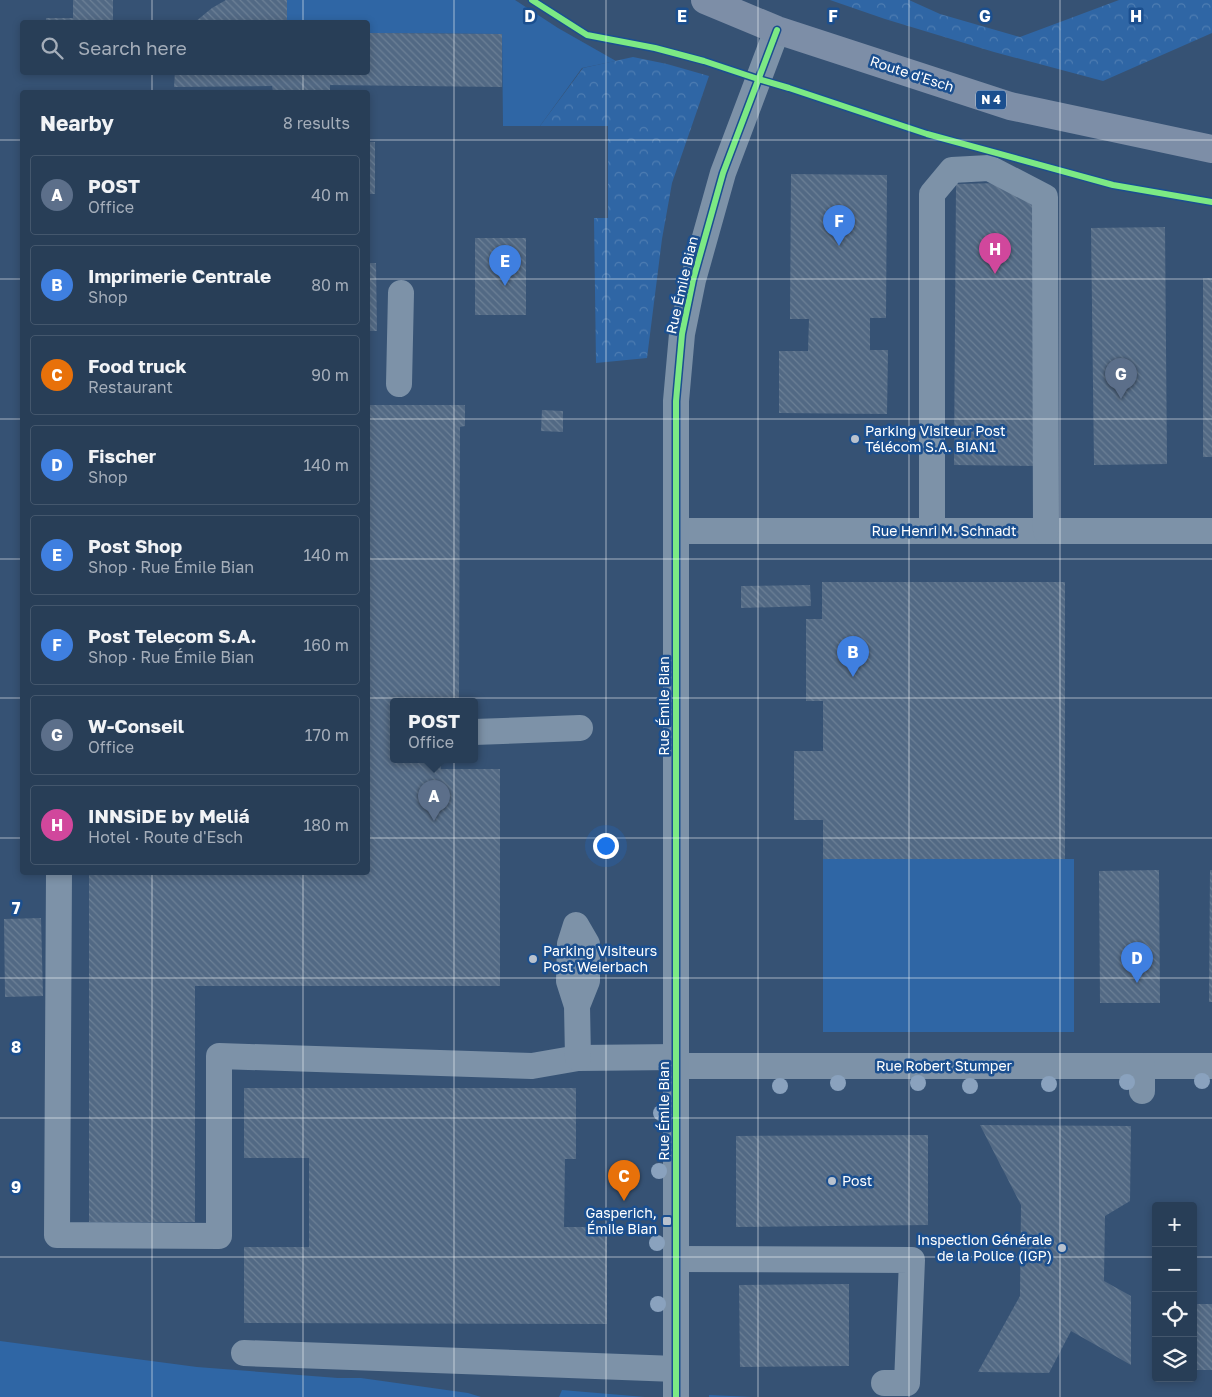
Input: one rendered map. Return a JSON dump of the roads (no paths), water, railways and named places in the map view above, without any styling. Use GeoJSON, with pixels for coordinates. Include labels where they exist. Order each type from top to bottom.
{"type":"FeatureCollection","features":[{"type":"Feature","properties":{"kind":"main road","name":"Route d'Esch"},"geometry":{"type":"LineString","coordinates":[[705,0],[777,30],[1010,106],[1212,149]]}},
{"type":"Feature","properties":{"kind":"street","name":"Rue Émile Bian"},"geometry":{"type":"LineString","coordinates":[[676,1397],[676,401],[682,334],[693,280],[723,173],[777,30]]}},
{"type":"Feature","properties":{"kind":"street"},"geometry":{"type":"LineString","coordinates":[[932,531],[932,194],[952,170],[989,168],[1045,197],[1046,531]]}},
{"type":"Feature","properties":{"kind":"street"},"geometry":{"type":"LineString","coordinates":[[399,384],[401,293]]}},
{"type":"Feature","properties":{"kind":"street","name":"Rue Henri M. Schnadt"},"geometry":{"type":"LineString","coordinates":[[676,531],[1212,531]]}},
{"type":"Feature","properties":{"kind":"street"},"geometry":{"type":"LineString","coordinates":[[478,732],[580,728]]}},
{"type":"Feature","properties":{"kind":"street","name":"Rue Robert Stumper"},"geometry":{"type":"LineString","coordinates":[[59,875],[57,1235],[219,1236],[220,1056],[532,1066],[578,1058],[1142,1079],[1212,1066]]}},
{"type":"Feature","properties":{"kind":"street"},"geometry":{"type":"LineString","coordinates":[[576,919],[587,944],[587,981],[577,1006],[578,1058]]}},
{"type":"Feature","properties":{"kind":"street"},"geometry":{"type":"LineString","coordinates":[[676,1259],[912,1260],[907,1383],[884,1383]]}},
{"type":"Feature","properties":{"kind":"street"},"geometry":{"type":"LineString","coordinates":[[244,1353],[676,1369]]}},
{"type":"Feature","properties":{"kind":"place","name":"Post Telecom S.A."},"geometry":{"type":"Point","coordinates":[839,246]}},
{"type":"Feature","properties":{"kind":"place","name":"INNSiDE by Meliá"},"geometry":{"type":"Point","coordinates":[995,274]}},
{"type":"Feature","properties":{"kind":"place","name":"Post Shop"},"geometry":{"type":"Point","coordinates":[505,286]}},
{"type":"Feature","properties":{"kind":"place","name":"W-Conseil"},"geometry":{"type":"Point","coordinates":[1121,399]}},
{"type":"Feature","properties":{"kind":"place","name":"Parking Visiteur Post Télécom S.A. BIAN1"},"geometry":{"type":"Point","coordinates":[855,439]}},
{"type":"Feature","properties":{"kind":"place","name":"Imprimerie Centrale"},"geometry":{"type":"Point","coordinates":[853,677]}},
{"type":"Feature","properties":{"kind":"place","name":"POST"},"geometry":{"type":"Point","coordinates":[434,821]}},
{"type":"Feature","properties":{"kind":"place","name":"Parking Visiteurs Post Weierbach"},"geometry":{"type":"Point","coordinates":[533,959]}},
{"type":"Feature","properties":{"kind":"place","name":"Fischer"},"geometry":{"type":"Point","coordinates":[1137,983]}},
{"type":"Feature","properties":{"kind":"place","name":"Post"},"geometry":{"type":"Point","coordinates":[832,1181]}},
{"type":"Feature","properties":{"kind":"place","name":"Food truck"},"geometry":{"type":"Point","coordinates":[624,1201]}},
{"type":"Feature","properties":{"kind":"place","name":"Gasperich, Émile Bian"},"geometry":{"type":"Point","coordinates":[667,1221]}},
{"type":"Feature","properties":{"kind":"place","name":"Inspection Générale de la Police (IGP)"},"geometry":{"type":"Point","coordinates":[1062,1248]}}]}
